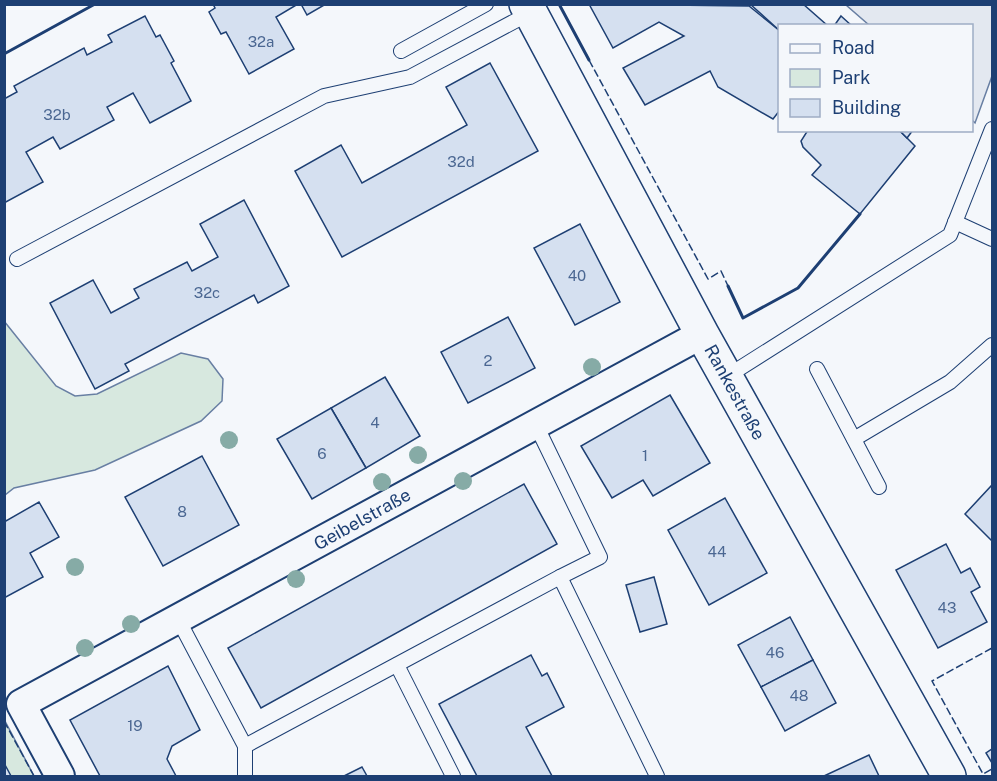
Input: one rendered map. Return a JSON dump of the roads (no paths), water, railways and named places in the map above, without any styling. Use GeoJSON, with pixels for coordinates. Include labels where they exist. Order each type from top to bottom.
{"type":"FeatureCollection","features":[{"type":"Feature","properties":{"kind":"street","name":"Rankestraße"},"geometry":{"type":"LineString","coordinates":[[528,9],[702,334],[949,777]]}},
{"type":"Feature","properties":{"kind":"street","name":"Geibelstraße"},"geometry":{"type":"LineString","coordinates":[[13,707],[702,334]]}},
{"type":"Feature","properties":{"kind":"street"},"geometry":{"type":"LineString","coordinates":[[13,707],[60,777]]}},
{"type":"Feature","properties":{"kind":"lane"},"geometry":{"type":"LineString","coordinates":[[401,51],[486,4]]}},
{"type":"Feature","properties":{"kind":"lane"},"geometry":{"type":"LineString","coordinates":[[17,259],[324,96],[410,77],[528,9]]}},
{"type":"Feature","properties":{"kind":"lane"},"geometry":{"type":"LineString","coordinates":[[726,376],[950,235],[993,129]]}},
{"type":"Feature","properties":{"kind":"lane"},"geometry":{"type":"LineString","coordinates":[[955,222],[993,239]]}},
{"type":"Feature","properties":{"kind":"lane"},"geometry":{"type":"LineString","coordinates":[[854,439],[950,382],[993,345]]}},
{"type":"Feature","properties":{"kind":"lane"},"geometry":{"type":"LineString","coordinates":[[817,369],[879,487]]}},
{"type":"Feature","properties":{"kind":"lane"},"geometry":{"type":"LineString","coordinates":[[245,746],[600,557],[536,425]]}},
{"type":"Feature","properties":{"kind":"lane"},"geometry":{"type":"LineString","coordinates":[[560,577],[657,777]]}},
{"type":"Feature","properties":{"kind":"lane"},"geometry":{"type":"LineString","coordinates":[[178,619],[245,746],[245,777]]}},
{"type":"Feature","properties":{"kind":"lane"},"geometry":{"type":"LineString","coordinates":[[397,664],[453,777]]}}]}
